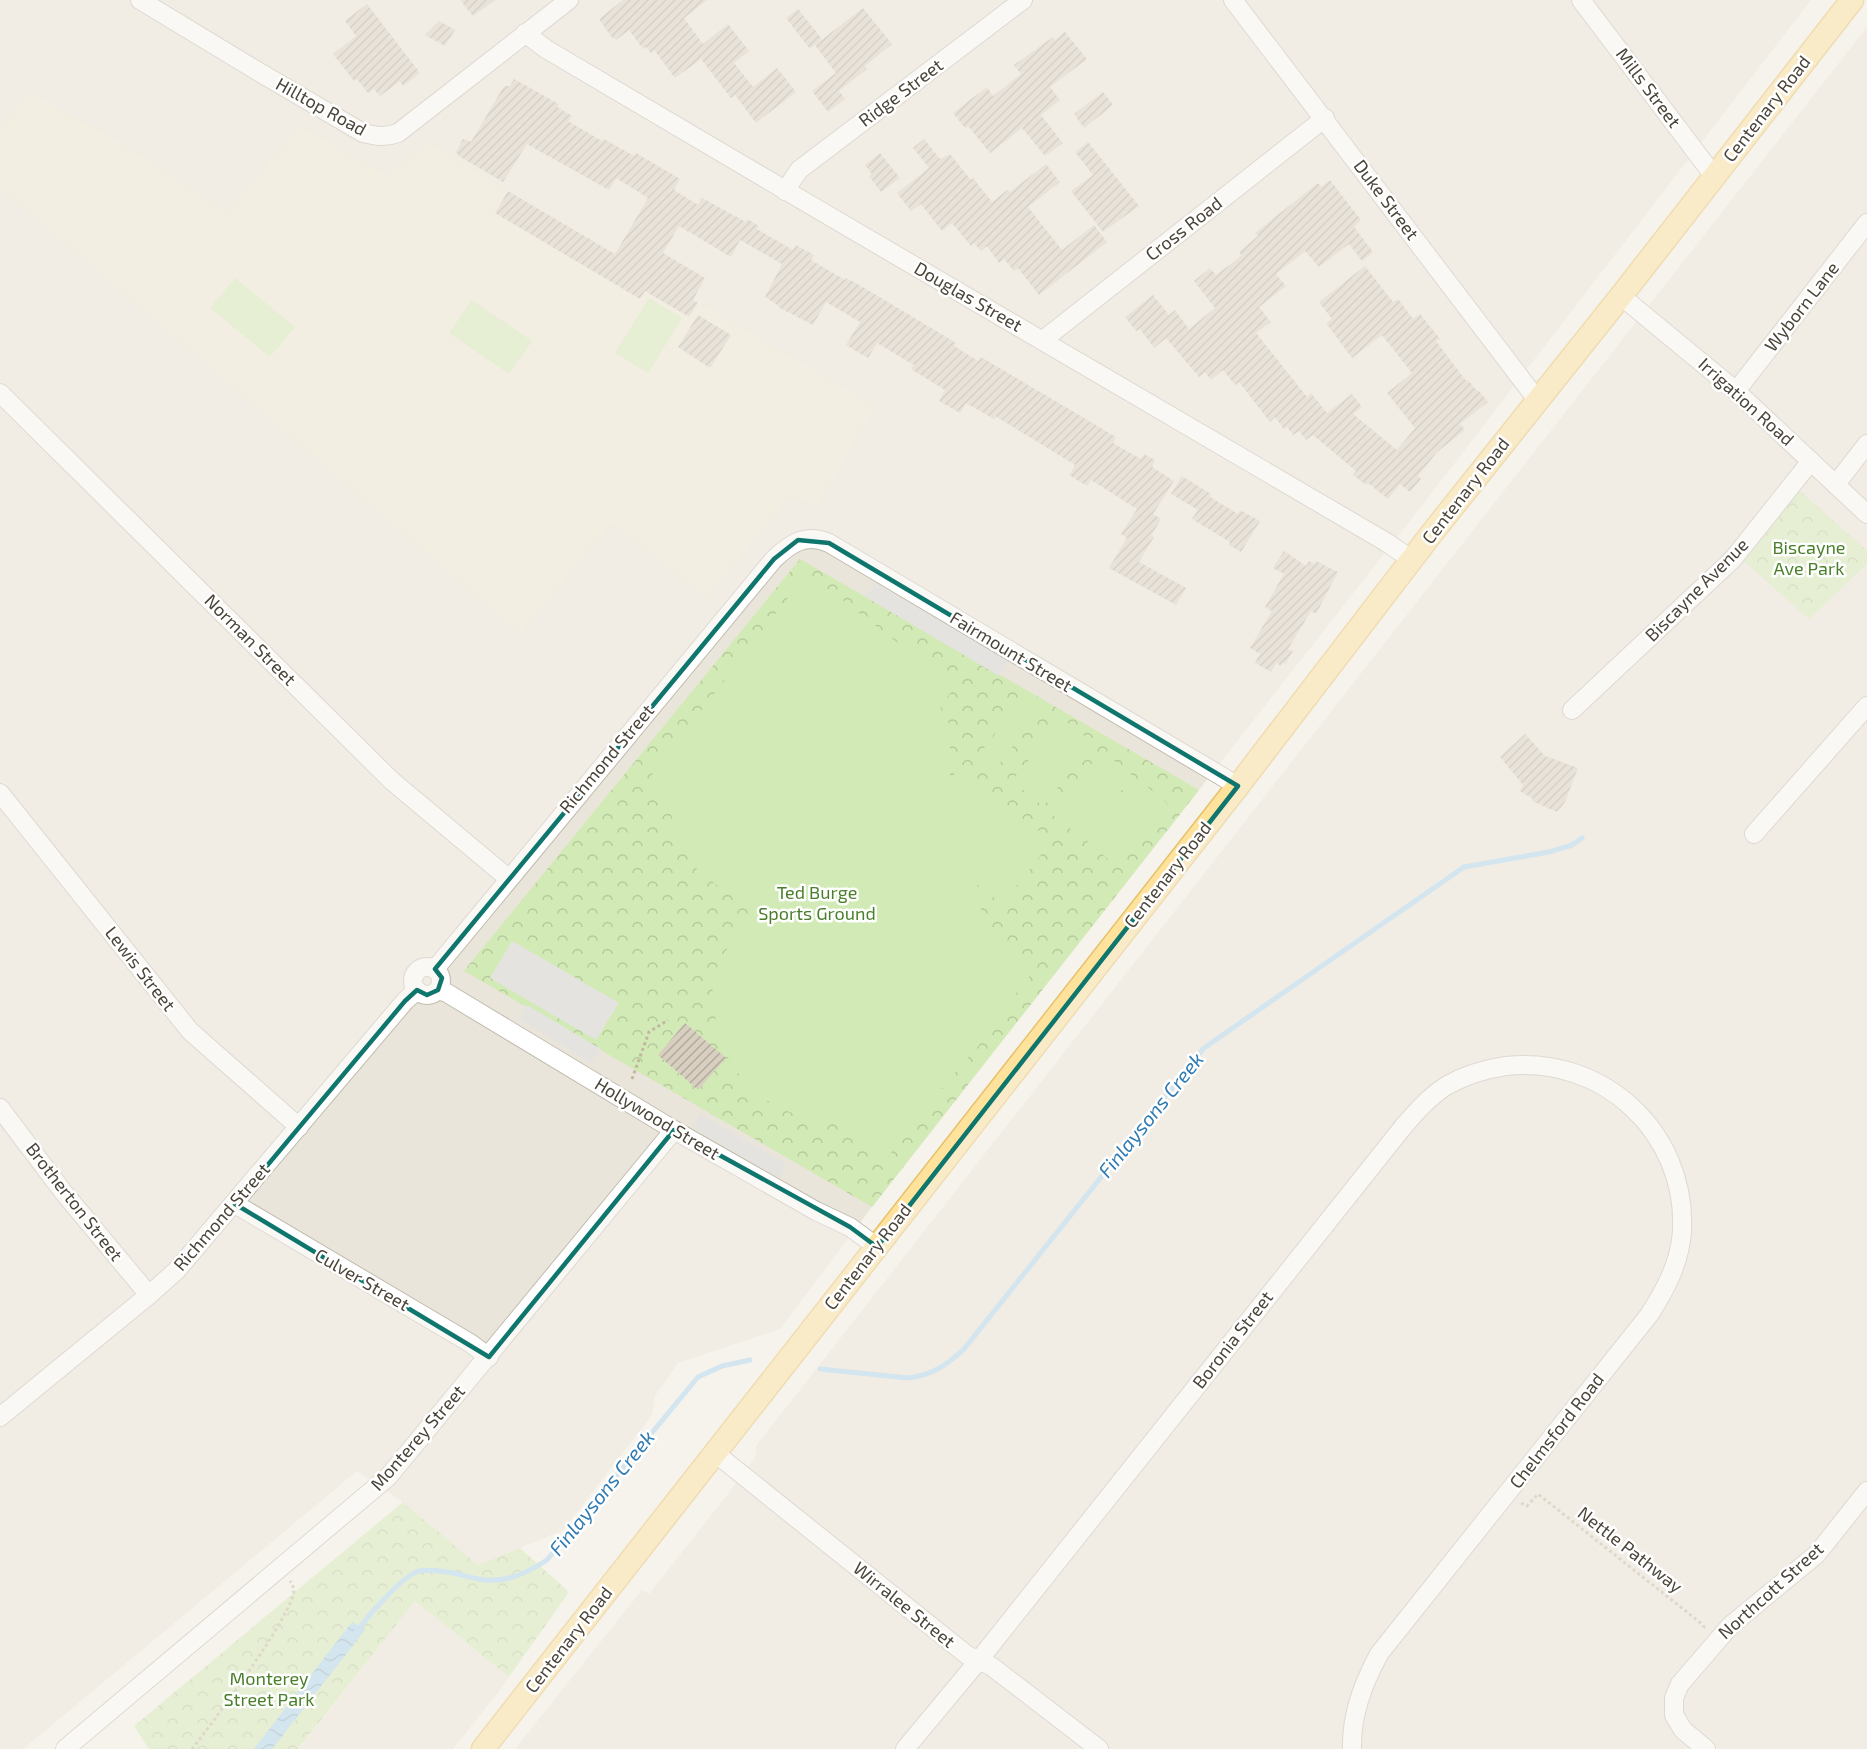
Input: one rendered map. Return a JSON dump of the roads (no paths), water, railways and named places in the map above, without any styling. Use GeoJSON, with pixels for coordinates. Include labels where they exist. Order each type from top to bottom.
{"type":"FeatureCollection","features":[{"type":"Feature","properties":{"kind":"main road","name":"Centenary Road"},"geometry":{"type":"LineString","coordinates":[[483,1749],[1852,0]]}},
{"type":"Feature","properties":{"kind":"street","name":"Hilltop Road"},"geometry":{"type":"LineString","coordinates":[[140,0],[363,133],[377,136],[398,133],[569,0]]}},
{"type":"Feature","properties":{"kind":"street","name":"Ridge Street"},"geometry":{"type":"LineString","coordinates":[[784,191],[799,170],[1023,0]]}},
{"type":"Feature","properties":{"kind":"street","name":"Duke Street"},"geometry":{"type":"LineString","coordinates":[[1233,0],[1538,401]]}},
{"type":"Feature","properties":{"kind":"street","name":"Mills Street"},"geometry":{"type":"LineString","coordinates":[[1581,0],[1714,176]]}},
{"type":"Feature","properties":{"kind":"street","name":"Douglas Street"},"geometry":{"type":"LineString","coordinates":[[525,33],[546,49],[784,191],[1043,340],[1412,560]]}},
{"type":"Feature","properties":{"kind":"street","name":"Cross Road"},"geometry":{"type":"LineString","coordinates":[[1043,340],[1325,118]]}},
{"type":"Feature","properties":{"kind":"street","name":"Wyborn Lane"},"geometry":{"type":"LineString","coordinates":[[1736,391],[1867,223]]}},
{"type":"Feature","properties":{"kind":"street","name":"Irrigation Road"},"geometry":{"type":"LineString","coordinates":[[1621,296],[1736,391],[1867,514]]}},
{"type":"Feature","properties":{"kind":"street","name":"Norman Street"},"geometry":{"type":"LineString","coordinates":[[0,393],[392,781],[508,878]]}},
{"type":"Feature","properties":{"kind":"street"},"geometry":{"type":"LineString","coordinates":[[1836,484],[1867,444]]}},
{"type":"Feature","properties":{"kind":"street","name":"Biscayne Avenue"},"geometry":{"type":"LineString","coordinates":[[1572,710],[1733,559],[1811,461]]}},
{"type":"Feature","properties":{"kind":"street","name":"Fairmount Street"},"geometry":{"type":"LineString","coordinates":[[782,551],[798,540],[811,538],[829,543],[1238,786]]}},
{"type":"Feature","properties":{"kind":"street","name":"Richmond Street"},"geometry":{"type":"LineString","coordinates":[[435,969],[508,878],[782,551]]}},
{"type":"Feature","properties":{"kind":"street"},"geometry":{"type":"LineString","coordinates":[[1754,834],[1867,706]]}},
{"type":"Feature","properties":{"kind":"street","name":"Lewis Street"},"geometry":{"type":"LineString","coordinates":[[0,793],[190,1031],[299,1127]]}},
{"type":"Feature","properties":{"kind":"street"},"geometry":{"type":"LineString","coordinates":[[427,966],[435,969],[442,978],[438,990],[427,995],[417,990],[413,983],[416,971],[427,966]]}},
{"type":"Feature","properties":{"kind":"street","name":"Richmond Street"},"geometry":{"type":"LineString","coordinates":[[0,1417],[177,1270],[405,1000],[417,990]]}},
{"type":"Feature","properties":{"kind":"street","name":"Hollywood Street"},"geometry":{"type":"LineString","coordinates":[[438,990],[674,1130],[816,1211],[850,1227],[876,1247]]}},
{"type":"Feature","properties":{"kind":"street","name":"Boronia Street"},"geometry":{"type":"LineString","coordinates":[[905,1749],[979,1660],[1403,1127],[1428,1100],[1446,1086],[1473,1073],[1489,1068],[1522,1064],[1557,1067],[1584,1075],[1610,1089],[1625,1101]]}},
{"type":"Feature","properties":{"kind":"street","name":"Chelmsford Road"},"geometry":{"type":"LineString","coordinates":[[1352,1749],[1356,1709],[1367,1676],[1379,1654],[1662,1296],[1676,1262],[1682,1232],[1682,1215],[1676,1182],[1665,1151],[1657,1137],[1645,1120],[1625,1101]]}},
{"type":"Feature","properties":{"kind":"street","name":"Brotherton Street"},"geometry":{"type":"LineString","coordinates":[[0,1108],[64,1193],[149,1295]]}},
{"type":"Feature","properties":{"kind":"street","name":"Monterey Street"},"geometry":{"type":"LineString","coordinates":[[65,1749],[388,1477],[674,1130]]}},
{"type":"Feature","properties":{"kind":"street","name":"Culver Street"},"geometry":{"type":"LineString","coordinates":[[235,1204],[470,1343],[489,1357]]}},
{"type":"Feature","properties":{"kind":"street","name":"Wirralee Street"},"geometry":{"type":"LineString","coordinates":[[715,1453],[962,1652],[991,1666],[1099,1749]]}},
{"type":"Feature","properties":{"kind":"street","name":"Northcott Street"},"geometry":{"type":"LineString","coordinates":[[1706,1749],[1683,1730],[1674,1715],[1674,1698],[1680,1684],[1730,1626],[1817,1554],[1867,1491]]}},
{"type":"Feature","properties":{"kind":"water"},"geometry":{"type":"Polygon","coordinates":[[[352,1622],[365,1630],[272,1749],[254,1749],[352,1622]]]}},
{"type":"Feature","properties":{"kind":"waterway","name":"Finlaysons Creek"},"geometry":{"type":"LineString","coordinates":[[820,1369],[908,1378],[924,1375],[945,1365],[964,1349],[1204,1048],[1464,867],[1549,852],[1572,845],[1582,838]]}},
{"type":"Feature","properties":{"kind":"waterway","name":"Finlaysons Creek"},"geometry":{"type":"LineString","coordinates":[[356,1632],[394,1589],[419,1571],[440,1571],[478,1579],[497,1580],[514,1577],[547,1560],[698,1377],[722,1366],[750,1360]]}},
{"type":"Feature","properties":{"kind":"park label","name":"Biscayne Ave Park"},"geometry":{"type":"Point","coordinates":[1809,558]}},
{"type":"Feature","properties":{"kind":"park label","name":"Ted Burge Sports Ground"},"geometry":{"type":"Point","coordinates":[817,903]}},
{"type":"Feature","properties":{"kind":"park label","name":"Monterey Street Park"},"geometry":{"type":"Point","coordinates":[269,1689]}}]}
